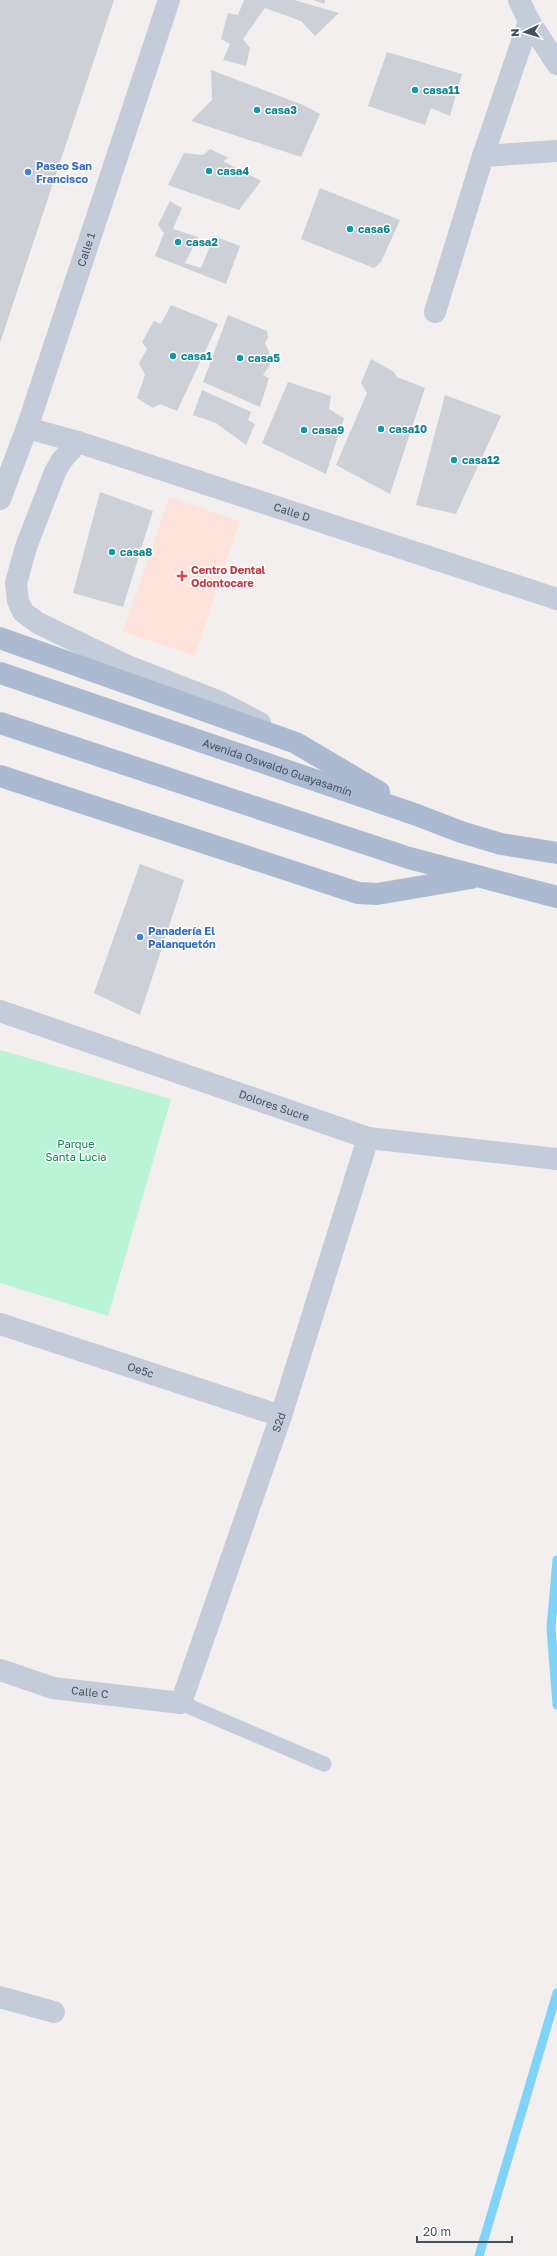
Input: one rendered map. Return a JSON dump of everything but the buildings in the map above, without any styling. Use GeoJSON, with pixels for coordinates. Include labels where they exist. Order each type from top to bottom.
{"type":"FeatureCollection","features":[{"type":"Feature","properties":{"kind":"main road"},"geometry":{"type":"LineString","coordinates":[[0,638],[296,743],[417,815]]}},
{"type":"Feature","properties":{"kind":"main road","name":"Avenida Oswaldo Guayasamín"},"geometry":{"type":"LineString","coordinates":[[0,673],[417,815],[461,832],[501,844],[557,853]]}},
{"type":"Feature","properties":{"kind":"main road"},"geometry":{"type":"LineString","coordinates":[[0,723],[409,858],[557,897]]}},
{"type":"Feature","properties":{"kind":"main road"},"geometry":{"type":"LineString","coordinates":[[0,776],[358,893],[377,894],[478,877]]}},
{"type":"Feature","properties":{"kind":"street","name":"Calle 1"},"geometry":{"type":"LineString","coordinates":[[0,499],[26,428],[169,0]]}},
{"type":"Feature","properties":{"kind":"street"},"geometry":{"type":"LineString","coordinates":[[519,0],[529,21],[557,64]]}},
{"type":"Feature","properties":{"kind":"street"},"geometry":{"type":"LineString","coordinates":[[435,312],[483,156],[529,21]]}},
{"type":"Feature","properties":{"kind":"street"},"geometry":{"type":"LineString","coordinates":[[483,156],[557,151]]}},
{"type":"Feature","properties":{"kind":"street","name":"Calle D"},"geometry":{"type":"LineString","coordinates":[[26,428],[78,442],[557,599]]}},
{"type":"Feature","properties":{"kind":"street"},"geometry":{"type":"LineString","coordinates":[[78,442],[62,460],[55,472],[26,547],[16,584],[18,601],[23,612],[38,623],[125,665],[220,702],[296,743]]}},
{"type":"Feature","properties":{"kind":"street","name":"Dolores Sucre"},"geometry":{"type":"LineString","coordinates":[[0,1011],[368,1138],[557,1159]]}},
{"type":"Feature","properties":{"kind":"street","name":"S2d"},"geometry":{"type":"LineString","coordinates":[[181,1703],[281,1416],[368,1138]]}},
{"type":"Feature","properties":{"kind":"street","name":"Oe5c"},"geometry":{"type":"LineString","coordinates":[[0,1324],[281,1416]]}},
{"type":"Feature","properties":{"kind":"street","name":"Calle C"},"geometry":{"type":"LineString","coordinates":[[0,1670],[53,1688],[181,1703]]}},
{"type":"Feature","properties":{"kind":"street"},"geometry":{"type":"LineString","coordinates":[[0,1997],[54,2012]]}},
{"type":"Feature","properties":{"kind":"lane"},"geometry":{"type":"LineString","coordinates":[[181,1703],[324,1764]]}},
{"type":"Feature","properties":{"kind":"shaded area","name":"Centro Dental Odontocare"},"geometry":{"type":"Polygon","coordinates":[[[169,497],[240,521],[195,656],[123,632],[169,497]]]}},
{"type":"Feature","properties":{"kind":"green space","name":"Parque Santa Lucia"},"geometry":{"type":"Polygon","coordinates":[[[0,1050],[171,1099],[108,1316],[0,1283],[0,1050]]]}},
{"type":"Feature","properties":{"kind":"waterway"},"geometry":{"type":"LineString","coordinates":[[557,1560],[551,1628],[557,1705]]}},
{"type":"Feature","properties":{"kind":"waterway"},"geometry":{"type":"LineString","coordinates":[[479,2256],[557,1993]]}},
{"type":"Feature","properties":{"kind":"place","name":"casa11"},"geometry":{"type":"Point","coordinates":[415,90]}},
{"type":"Feature","properties":{"kind":"place","name":"casa3"},"geometry":{"type":"Point","coordinates":[257,110]}},
{"type":"Feature","properties":{"kind":"place","name":"casa4"},"geometry":{"type":"Point","coordinates":[209,171]}},
{"type":"Feature","properties":{"kind":"place","name":"Paseo San Francisco"},"geometry":{"type":"Point","coordinates":[28,172]}},
{"type":"Feature","properties":{"kind":"place","name":"casa6"},"geometry":{"type":"Point","coordinates":[350,229]}},
{"type":"Feature","properties":{"kind":"place","name":"casa2"},"geometry":{"type":"Point","coordinates":[178,242]}},
{"type":"Feature","properties":{"kind":"place","name":"casa1"},"geometry":{"type":"Point","coordinates":[173,356]}},
{"type":"Feature","properties":{"kind":"place","name":"casa5"},"geometry":{"type":"Point","coordinates":[240,358]}},
{"type":"Feature","properties":{"kind":"place","name":"casa10"},"geometry":{"type":"Point","coordinates":[381,429]}},
{"type":"Feature","properties":{"kind":"place","name":"casa9"},"geometry":{"type":"Point","coordinates":[304,430]}},
{"type":"Feature","properties":{"kind":"place","name":"casa12"},"geometry":{"type":"Point","coordinates":[454,460]}},
{"type":"Feature","properties":{"kind":"place","name":"casa8"},"geometry":{"type":"Point","coordinates":[112,552]}},
{"type":"Feature","properties":{"kind":"place","name":"Centro Dental Odontocare"},"geometry":{"type":"Point","coordinates":[182,576]}},
{"type":"Feature","properties":{"kind":"place","name":"Panadería El Palanquetón"},"geometry":{"type":"Point","coordinates":[140,937]}}]}
